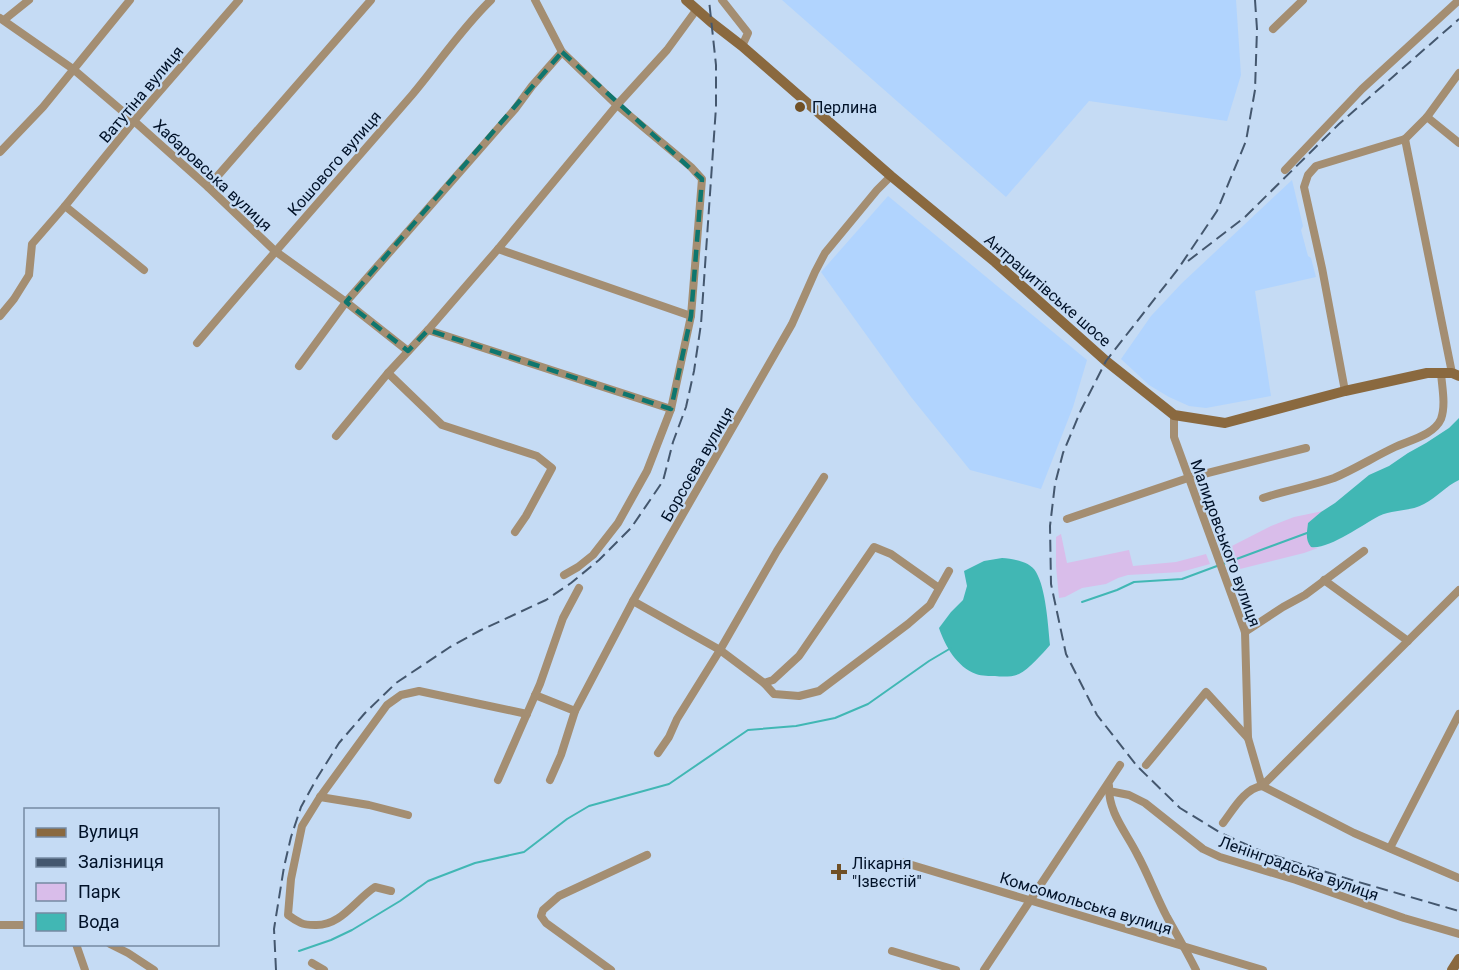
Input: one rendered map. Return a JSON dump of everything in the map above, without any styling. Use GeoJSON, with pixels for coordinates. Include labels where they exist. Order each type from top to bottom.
{"type":"FeatureCollection","features":[{"type":"Feature","properties":{"kind":"main road","name":"Антрацитівське шосе"},"geometry":{"type":"LineString","coordinates":[[686,0],[891,177],[995,262],[1106,361],[1174,415],[1225,423],[1345,391],[1427,373],[1451,374]]}},
{"type":"Feature","properties":{"kind":"main road"},"geometry":{"type":"LineString","coordinates":[[1452,970],[1459,958]]}},
{"type":"Feature","properties":{"kind":"street"},"geometry":{"type":"LineString","coordinates":[[2,19],[28,0]]}},
{"type":"Feature","properties":{"kind":"street"},"geometry":{"type":"LineString","coordinates":[[0,152],[43,107],[129,0]]}},
{"type":"Feature","properties":{"kind":"street","name":"Ватутіна вулиця"},"geometry":{"type":"LineString","coordinates":[[0,316],[29,275],[32,244],[239,0]]}},
{"type":"Feature","properties":{"kind":"street"},"geometry":{"type":"LineString","coordinates":[[208,187],[371,0]]}},
{"type":"Feature","properties":{"kind":"street","name":"Кошового вулиця"},"geometry":{"type":"LineString","coordinates":[[197,343],[414,93],[475,15],[491,0]]}},
{"type":"Feature","properties":{"kind":"street"},"geometry":{"type":"LineString","coordinates":[[535,0],[562,51],[618,105],[691,166],[702,179],[691,316],[671,409],[647,471],[618,523],[592,555],[564,575]]}},
{"type":"Feature","properties":{"kind":"street"},"geometry":{"type":"LineString","coordinates":[[722,0],[748,33],[742,46]]}},
{"type":"Feature","properties":{"kind":"street"},"geometry":{"type":"LineString","coordinates":[[1274,29],[1303,0]]}},
{"type":"Feature","properties":{"kind":"street"},"geometry":{"type":"LineString","coordinates":[[1285,170],[1362,88],[1459,0]]}},
{"type":"Feature","properties":{"kind":"street"},"geometry":{"type":"LineString","coordinates":[[336,436],[667,50],[697,9]]}},
{"type":"Feature","properties":{"kind":"street","name":"Хабаровська вулиця"},"geometry":{"type":"LineString","coordinates":[[2,19],[73,69],[208,187],[275,251],[346,302],[408,351]]}},
{"type":"Feature","properties":{"kind":"street"},"geometry":{"type":"LineString","coordinates":[[299,366],[346,302],[515,109],[562,51]]}},
{"type":"Feature","properties":{"kind":"street"},"geometry":{"type":"LineString","coordinates":[[1345,391],[1304,187],[1308,175],[1316,166],[1405,139],[1427,117],[1459,73]]}},
{"type":"Feature","properties":{"kind":"street"},"geometry":{"type":"LineString","coordinates":[[1427,117],[1459,143]]}},
{"type":"Feature","properties":{"kind":"street"},"geometry":{"type":"LineString","coordinates":[[1263,498],[1313,485],[1359,467],[1393,448],[1432,431],[1441,420],[1451,374],[1405,139]]}},
{"type":"Feature","properties":{"kind":"street","name":"Борсоєва вулиця"},"geometry":{"type":"LineString","coordinates":[[550,780],[561,755],[575,711],[633,601],[792,324],[825,253],[877,190],[891,177]]}},
{"type":"Feature","properties":{"kind":"street"},"geometry":{"type":"LineString","coordinates":[[64,206],[144,270]]}},
{"type":"Feature","properties":{"kind":"street"},"geometry":{"type":"LineString","coordinates":[[498,249],[691,316]]}},
{"type":"Feature","properties":{"kind":"street"},"geometry":{"type":"LineString","coordinates":[[428,330],[671,409]]}},
{"type":"Feature","properties":{"kind":"street"},"geometry":{"type":"LineString","coordinates":[[388,373],[442,425],[537,456],[552,468],[516,532]]}},
{"type":"Feature","properties":{"kind":"street","name":"Малидовського вулиця"},"geometry":{"type":"LineString","coordinates":[[1174,415],[1174,436],[1245,632],[1248,738],[1262,786]]}},
{"type":"Feature","properties":{"kind":"street"},"geometry":{"type":"LineString","coordinates":[[1067,519],[1188,478],[1306,448]]}},
{"type":"Feature","properties":{"kind":"street"},"geometry":{"type":"LineString","coordinates":[[658,753],[777,551],[824,477]]}},
{"type":"Feature","properties":{"kind":"street"},"geometry":{"type":"LineString","coordinates":[[764,683],[773,680],[799,656],[874,547],[891,554],[939,588]]}},
{"type":"Feature","properties":{"kind":"street"},"geometry":{"type":"LineString","coordinates":[[1245,632],[1305,595],[1364,551]]}},
{"type":"Feature","properties":{"kind":"street"},"geometry":{"type":"LineString","coordinates":[[633,601],[720,650],[764,683],[774,694],[799,696],[819,691],[908,624],[930,605],[949,571]]}},
{"type":"Feature","properties":{"kind":"street"},"geometry":{"type":"LineString","coordinates":[[1324,580],[1408,641]]}},
{"type":"Feature","properties":{"kind":"street"},"geometry":{"type":"LineString","coordinates":[[498,780],[535,695],[564,618],[579,588]]}},
{"type":"Feature","properties":{"kind":"street"},"geometry":{"type":"LineString","coordinates":[[1223,823],[1246,794],[1262,786],[1459,590]]}},
{"type":"Feature","properties":{"kind":"street"},"geometry":{"type":"LineString","coordinates":[[391,891],[375,887],[365,893],[345,914],[331,923],[302,924],[288,915],[291,879],[302,826],[320,797],[387,705],[401,695],[419,691],[527,714]]}},
{"type":"Feature","properties":{"kind":"street"},"geometry":{"type":"LineString","coordinates":[[1146,765],[1206,692],[1248,738]]}},
{"type":"Feature","properties":{"kind":"street"},"geometry":{"type":"LineString","coordinates":[[535,695],[575,711]]}},
{"type":"Feature","properties":{"kind":"street"},"geometry":{"type":"LineString","coordinates":[[1390,848],[1459,714]]}},
{"type":"Feature","properties":{"kind":"street"},"geometry":{"type":"LineString","coordinates":[[984,970],[1120,765]]}},
{"type":"Feature","properties":{"kind":"street"},"geometry":{"type":"LineString","coordinates":[[1110,779],[1109,791],[1112,808],[1196,970]]}},
{"type":"Feature","properties":{"kind":"street"},"geometry":{"type":"LineString","coordinates":[[1262,786],[1354,833],[1459,878]]}},
{"type":"Feature","properties":{"kind":"street","name":"Ленінградська вулиця"},"geometry":{"type":"LineString","coordinates":[[1109,791],[1129,795],[1145,803],[1203,849],[1220,857],[1459,934]]}},
{"type":"Feature","properties":{"kind":"street"},"geometry":{"type":"LineString","coordinates":[[320,797],[408,815]]}},
{"type":"Feature","properties":{"kind":"street"},"geometry":{"type":"LineString","coordinates":[[611,970],[541,916],[543,910],[559,896],[647,855]]}},
{"type":"Feature","properties":{"kind":"street","name":"Комсомольська вулиця"},"geometry":{"type":"LineString","coordinates":[[902,862],[1263,970]]}},
{"type":"Feature","properties":{"kind":"street"},"geometry":{"type":"LineString","coordinates":[[0,925],[24,925]]}},
{"type":"Feature","properties":{"kind":"street"},"geometry":{"type":"LineString","coordinates":[[76,946],[86,970]]}},
{"type":"Feature","properties":{"kind":"street"},"geometry":{"type":"LineString","coordinates":[[113,946],[128,952],[154,970]]}},
{"type":"Feature","properties":{"kind":"street"},"geometry":{"type":"LineString","coordinates":[[892,951],[956,970]]}},
{"type":"Feature","properties":{"kind":"street"},"geometry":{"type":"LineString","coordinates":[[312,963],[324,970]]}},
{"type":"Feature","properties":{"kind":"highlighted area"},"geometry":{"type":"Polygon","coordinates":[[[562,52],[702,179],[691,316],[671,409],[428,330],[408,351],[346,302],[562,52]]]}},
{"type":"Feature","properties":{"kind":"shaded area"},"geometry":{"type":"Polygon","coordinates":[[[782,0],[1236,0],[1241,75],[1227,121],[1089,101],[1006,197],[782,0]]]}},
{"type":"Feature","properties":{"kind":"shaded area"},"geometry":{"type":"Polygon","coordinates":[[[1292,180],[1303,226],[1301,230],[1316,277],[1255,291],[1271,396],[1206,408],[1189,406],[1149,385],[1121,359],[1151,316],[1182,283],[1292,180]]]}},
{"type":"Feature","properties":{"kind":"shaded area"},"geometry":{"type":"Polygon","coordinates":[[[888,196],[1087,360],[1073,407],[1041,489],[970,470],[911,397],[821,272],[888,196]]]}},
{"type":"Feature","properties":{"kind":"green space"},"geometry":{"type":"Polygon","coordinates":[[[1323,511],[1308,523],[1311,547],[1318,548],[1232,571],[1224,550],[1271,526],[1294,517],[1323,511]]]}},
{"type":"Feature","properties":{"kind":"green space"},"geometry":{"type":"Polygon","coordinates":[[[1061,534],[1067,563],[1129,550],[1133,566],[1176,562],[1206,554],[1210,564],[1181,572],[1128,575],[1106,584],[1082,588],[1059,598],[1056,537],[1061,534]]]}},
{"type":"Feature","properties":{"kind":"water"},"geometry":{"type":"Polygon","coordinates":[[[1459,418],[1459,480],[1419,507],[1384,514],[1336,541],[1311,547],[1307,539],[1308,523],[1369,475],[1389,466],[1426,443],[1449,428],[1459,418]]]}},
{"type":"Feature","properties":{"kind":"water"},"geometry":{"type":"Polygon","coordinates":[[[1002,558],[1026,563],[1036,572],[1044,597],[1050,645],[1023,672],[1004,677],[981,675],[969,671],[948,649],[939,628],[963,600],[967,586],[964,571],[984,561],[1002,558]]]}},
{"type":"Feature","properties":{"kind":"waterway"},"geometry":{"type":"LineString","coordinates":[[1223,564],[1307,533]]}},
{"type":"Feature","properties":{"kind":"waterway"},"geometry":{"type":"LineString","coordinates":[[1082,602],[1134,582],[1182,579],[1217,566]]}},
{"type":"Feature","properties":{"kind":"waterway"},"geometry":{"type":"LineString","coordinates":[[299,951],[352,930],[428,881],[475,863],[524,852],[567,819],[589,806],[669,784],[748,730],[796,726],[835,718],[868,704],[951,648]]}},
{"type":"Feature","properties":{"kind":"railway"},"geometry":{"type":"LineString","coordinates":[[276,970],[274,929],[291,837],[301,807],[339,743],[365,713],[396,683],[450,647],[546,600],[571,583],[599,560],[631,528],[663,481],[673,442],[686,407],[701,324],[716,107],[716,65],[709,0]]}},
{"type":"Feature","properties":{"kind":"railway"},"geometry":{"type":"LineString","coordinates":[[1255,0],[1257,29],[1255,90],[1246,141],[1217,211],[1178,269],[1106,361],[1081,410],[1063,453],[1055,484],[1050,526],[1051,584],[1066,654],[1097,715],[1137,766],[1180,808],[1221,833],[1263,852],[1459,911]]}},
{"type":"Feature","properties":{"kind":"railway"},"geometry":{"type":"LineString","coordinates":[[1188,261],[1245,217],[1339,124],[1459,19]]}},
{"type":"Feature","properties":{"kind":"place","name":"Перлина"},"geometry":{"type":"Point","coordinates":[800,107]}},
{"type":"Feature","properties":{"kind":"place","name":"Лікарня \"Ізвєстій\""},"geometry":{"type":"Point","coordinates":[839,872]}}]}
